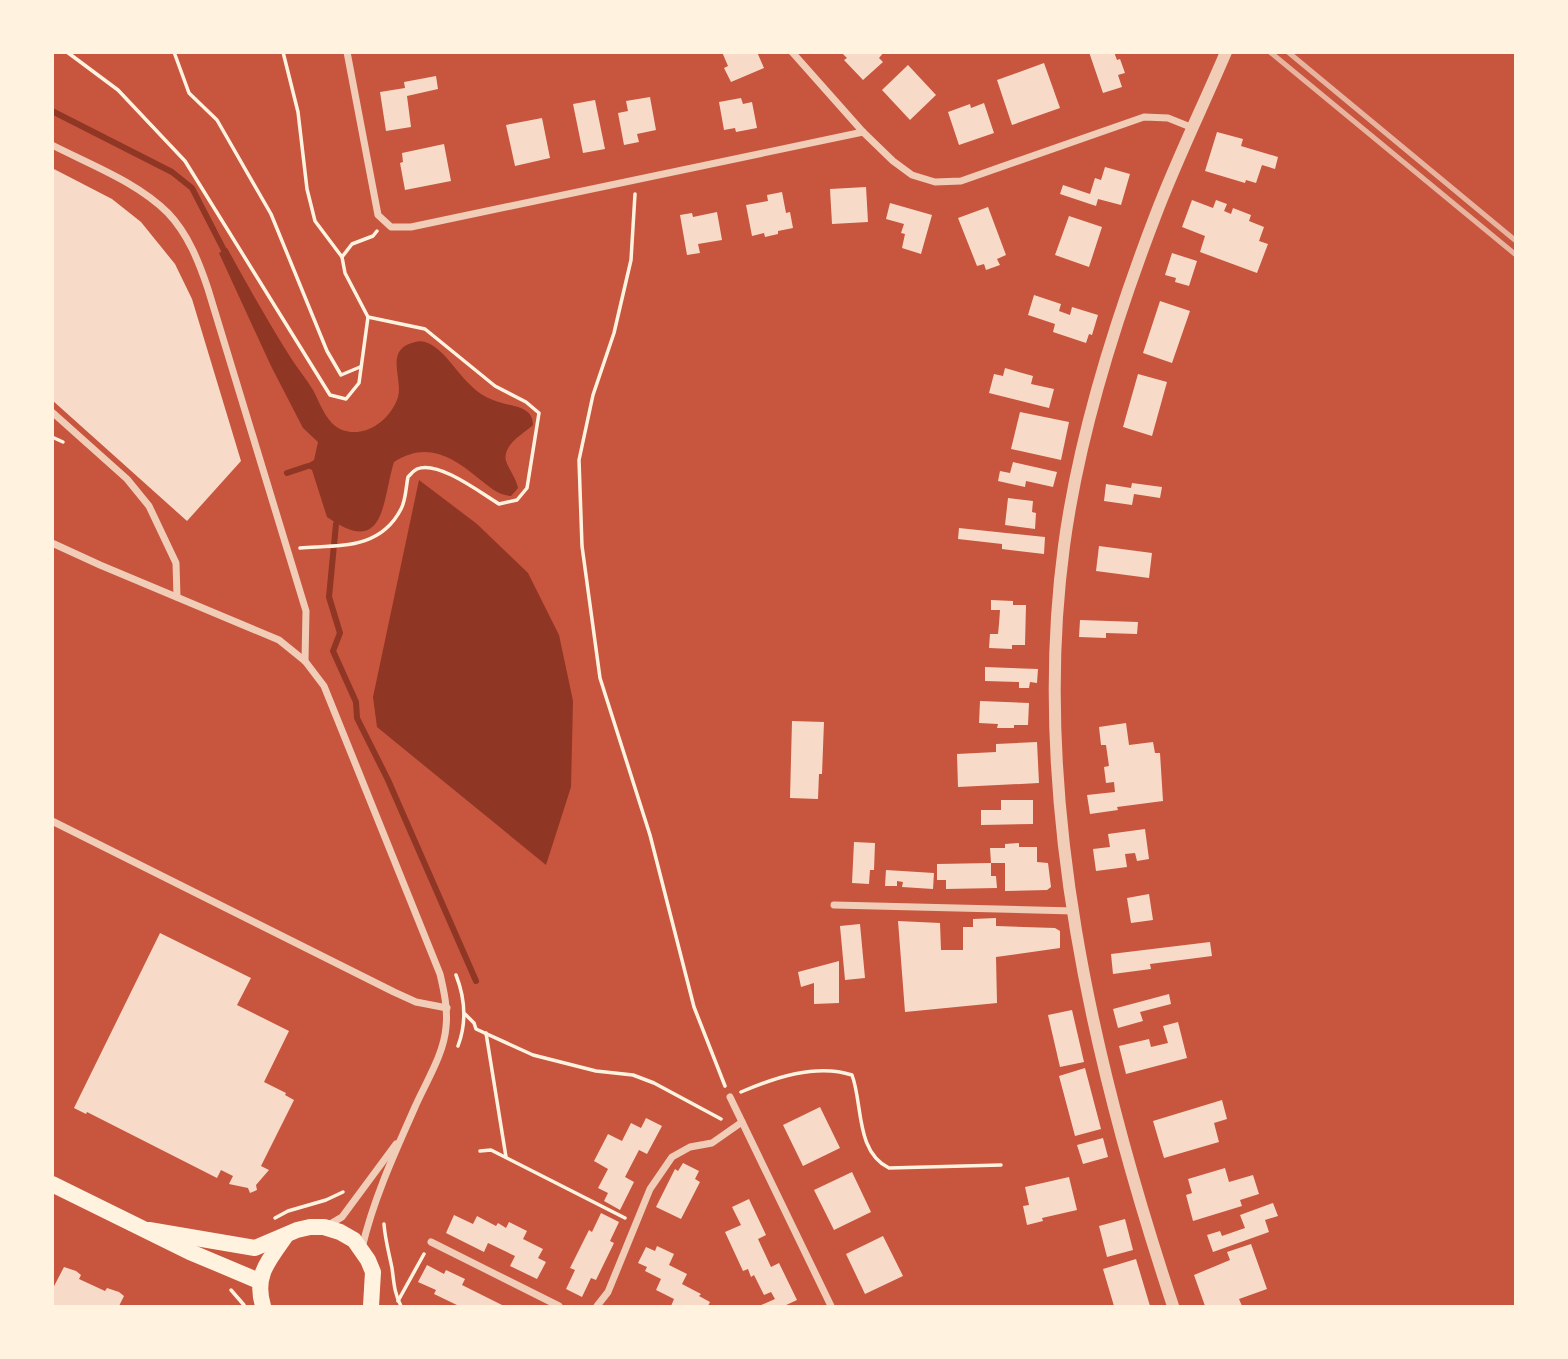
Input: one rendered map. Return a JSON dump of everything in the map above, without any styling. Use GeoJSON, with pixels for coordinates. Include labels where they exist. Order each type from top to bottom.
{"type":"FeatureCollection","features":[{"type":"Feature","properties":{"kind":"main road"},"geometry":{"type":"LineString","coordinates":[[52,1184],[190,1252],[259,1281]]}},
{"type":"Feature","properties":{"kind":"main road"},"geometry":{"type":"LineString","coordinates":[[149,1230],[255,1248],[297,1230],[324,1227],[340,1232],[354,1240],[373,1272],[373,1305]]}},
{"type":"Feature","properties":{"kind":"main road"},"geometry":{"type":"LineString","coordinates":[[263,1307],[259,1281],[269,1258],[285,1237]]}},
{"type":"Feature","properties":{"kind":"street"},"geometry":{"type":"LineString","coordinates":[[347,52],[378,215],[391,227],[411,227],[863,132]]}},
{"type":"Feature","properties":{"kind":"street"},"geometry":{"type":"LineString","coordinates":[[792,52],[863,132],[893,161],[912,175],[935,182],[961,181],[1144,117],[1168,118],[1193,128]]}},
{"type":"Feature","properties":{"kind":"street"},"geometry":{"type":"LineString","coordinates":[[1173,1307],[1132,1176],[1107,1082],[1074,911],[1061,810],[1055,710],[1056,636],[1064,544],[1088,428],[1111,348],[1156,213],[1226,52]]}},
{"type":"Feature","properties":{"kind":"street"},"geometry":{"type":"LineString","coordinates":[[52,145],[143,193],[169,214],[196,254],[306,611],[306,661]]}},
{"type":"Feature","properties":{"kind":"street"},"geometry":{"type":"LineString","coordinates":[[52,412],[127,480],[149,506],[176,563],[177,597]]}},
{"type":"Feature","properties":{"kind":"street"},"geometry":{"type":"LineString","coordinates":[[52,543],[279,640],[306,661],[324,686],[440,974],[447,1008],[446,1030],[441,1048],[401,1138],[367,1226],[361,1249]]}},
{"type":"Feature","properties":{"kind":"street"},"geometry":{"type":"LineString","coordinates":[[52,821],[394,992],[416,1002],[447,1008]]}},
{"type":"Feature","properties":{"kind":"street"},"geometry":{"type":"LineString","coordinates":[[834,905],[1074,911]]}},
{"type":"Feature","properties":{"kind":"street"},"geometry":{"type":"LineString","coordinates":[[730,1097],[740,1123],[831,1307]]}},
{"type":"Feature","properties":{"kind":"street"},"geometry":{"type":"LineString","coordinates":[[597,1307],[608,1292],[650,1189],[672,1157],[690,1147],[712,1143],[740,1123]]}},
{"type":"Feature","properties":{"kind":"street"},"geometry":{"type":"LineString","coordinates":[[324,1227],[342,1217],[401,1138]]}},
{"type":"Feature","properties":{"kind":"street"},"geometry":{"type":"LineString","coordinates":[[431,1242],[559,1307]]}},
{"type":"Feature","properties":{"kind":"path"},"geometry":{"type":"LineString","coordinates":[[67,52],[118,90],[185,161],[330,395],[345,399],[359,383],[368,317],[345,273],[342,257],[315,221],[307,189],[298,112],[283,52]]}},
{"type":"Feature","properties":{"kind":"path"},"geometry":{"type":"LineString","coordinates":[[174,52],[189,93],[217,120],[271,214],[327,351],[341,374],[361,367]]}},
{"type":"Feature","properties":{"kind":"path"},"geometry":{"type":"LineString","coordinates":[[636,181],[631,260],[614,333],[593,395],[579,460],[582,547],[600,677],[650,835],[694,1007],[730,1097],[776,1080],[814,1070],[839,1071],[852,1075],[857,1087],[863,1131],[869,1149],[881,1164],[889,1168],[1001,1165]]}},
{"type":"Feature","properties":{"kind":"path"},"geometry":{"type":"LineString","coordinates":[[342,257],[352,244],[373,236],[384,221]]}},
{"type":"Feature","properties":{"kind":"path"},"geometry":{"type":"LineString","coordinates":[[288,549],[361,544],[382,533],[402,508],[408,477],[416,469],[431,468],[445,472],[499,504],[517,500],[527,488],[540,413],[526,402],[495,386],[425,329],[368,317]]}},
{"type":"Feature","properties":{"kind":"path"},"geometry":{"type":"LineString","coordinates":[[453,968],[463,994],[464,1013],[460,1041],[454,1054]]}},
{"type":"Feature","properties":{"kind":"path"},"geometry":{"type":"LineString","coordinates":[[464,1013],[476,1029],[533,1055],[596,1071],[633,1075],[654,1083],[726,1122],[740,1123]]}},
{"type":"Feature","properties":{"kind":"path"},"geometry":{"type":"LineString","coordinates":[[486,1033],[506,1157]]}},
{"type":"Feature","properties":{"kind":"path"},"geometry":{"type":"LineString","coordinates":[[480,1151],[491,1150],[506,1157],[636,1224]]}},
{"type":"Feature","properties":{"kind":"path"},"geometry":{"type":"LineString","coordinates":[[398,1301],[431,1242]]}},
{"type":"Feature","properties":{"kind":"path"},"geometry":{"type":"LineString","coordinates":[[222,1284],[235,1293],[245,1307]]}},
{"type":"Feature","properties":{"kind":"shaded area"},"geometry":{"type":"Polygon","coordinates":[[[227,248],[281,342],[335,426],[349,432],[358,432],[383,420],[398,397],[398,354],[409,344],[425,342],[442,353],[472,387],[482,394],[529,413],[533,425],[514,440],[506,455],[518,488],[511,496],[501,494],[448,458],[428,452],[417,453],[394,462],[383,507],[378,520],[371,528],[361,531],[346,528],[327,517],[312,470],[308,468],[309,463],[314,460],[318,442],[303,428],[271,366],[219,253],[227,248]]]}},
{"type":"Feature","properties":{"kind":"shaded area"},"geometry":{"type":"Polygon","coordinates":[[[419,480],[477,524],[528,573],[559,635],[573,701],[571,787],[546,865],[377,727],[373,697],[419,480]]]}},
{"type":"Feature","properties":{"kind":"building"},"geometry":{"type":"Polygon","coordinates":[[[722,52],[757,52],[764,68],[731,82],[724,68],[728,66],[722,52]]]}},
{"type":"Feature","properties":{"kind":"building"},"geometry":{"type":"Polygon","coordinates":[[[841,52],[884,52],[879,58],[883,62],[863,80],[844,60],[847,58],[841,52]]]}},
{"type":"Feature","properties":{"kind":"building"},"geometry":{"type":"Polygon","coordinates":[[[1089,52],[1114,52],[1125,73],[1118,75],[1122,87],[1103,93],[1089,52]]]}},
{"type":"Feature","properties":{"kind":"building"},"geometry":{"type":"Polygon","coordinates":[[[1044,63],[1060,108],[1012,125],[997,80],[1044,63]]]}},
{"type":"Feature","properties":{"kind":"building"},"geometry":{"type":"Polygon","coordinates":[[[908,65],[936,95],[910,120],[882,90],[908,65]]]}},
{"type":"Feature","properties":{"kind":"building"},"geometry":{"type":"Polygon","coordinates":[[[436,76],[438,89],[407,96],[411,127],[386,131],[380,92],[405,88],[404,82],[436,76]]]}},
{"type":"Feature","properties":{"kind":"building"},"geometry":{"type":"Polygon","coordinates":[[[650,97],[656,130],[637,134],[639,142],[624,145],[618,113],[628,111],[626,101],[650,97]]]}},
{"type":"Feature","properties":{"kind":"building"},"geometry":{"type":"Polygon","coordinates":[[[741,98],[743,104],[752,102],[757,128],[736,132],[735,128],[724,130],[719,102],[741,98]]]}},
{"type":"Feature","properties":{"kind":"building"},"geometry":{"type":"Polygon","coordinates":[[[595,100],[605,149],[583,153],[573,104],[595,100]]]}},
{"type":"Feature","properties":{"kind":"building"},"geometry":{"type":"Polygon","coordinates":[[[984,103],[994,133],[959,145],[948,112],[970,104],[971,108],[984,103]]]}},
{"type":"Feature","properties":{"kind":"building"},"geometry":{"type":"Polygon","coordinates":[[[542,118],[550,158],[515,166],[506,125],[542,118]]]}},
{"type":"Feature","properties":{"kind":"building"},"geometry":{"type":"Polygon","coordinates":[[[1217,132],[1243,139],[1241,146],[1278,157],[1275,169],[1262,165],[1256,183],[1246,180],[1245,183],[1205,171],[1217,132]]]}},
{"type":"Feature","properties":{"kind":"building"},"geometry":{"type":"Polygon","coordinates":[[[444,144],[451,181],[405,190],[400,163],[403,162],[402,153],[444,144]]]}},
{"type":"Feature","properties":{"kind":"building"},"geometry":{"type":"Polygon","coordinates":[[[1105,167],[1130,174],[1121,205],[1098,199],[1096,206],[1060,194],[1063,185],[1090,194],[1095,178],[1101,180],[1105,167]]]}},
{"type":"Feature","properties":{"kind":"building"},"geometry":{"type":"Polygon","coordinates":[[[52,168],[112,199],[141,222],[175,264],[192,299],[241,461],[187,521],[52,400],[52,168]]]}},
{"type":"Feature","properties":{"kind":"building"},"geometry":{"type":"Polygon","coordinates":[[[866,187],[868,222],[832,224],[830,189],[866,187]]]}},
{"type":"Feature","properties":{"kind":"building"},"geometry":{"type":"Polygon","coordinates":[[[782,192],[786,213],[790,212],[793,228],[765,237],[764,233],[752,236],[746,205],[768,201],[767,195],[782,192]]]}},
{"type":"Feature","properties":{"kind":"building"},"geometry":{"type":"Polygon","coordinates":[[[1192,200],[1213,208],[1216,200],[1227,204],[1224,211],[1231,214],[1233,208],[1251,215],[1249,221],[1264,227],[1259,241],[1268,244],[1257,273],[1200,252],[1205,236],[1182,227],[1192,200]]]}},
{"type":"Feature","properties":{"kind":"building"},"geometry":{"type":"Polygon","coordinates":[[[890,203],[932,215],[921,254],[902,248],[905,234],[901,233],[904,224],[886,219],[890,203]]]}},
{"type":"Feature","properties":{"kind":"building"},"geometry":{"type":"Polygon","coordinates":[[[988,207],[1006,255],[997,259],[1000,265],[986,270],[984,264],[977,266],[958,218],[988,207]]]}},
{"type":"Feature","properties":{"kind":"building"},"geometry":{"type":"Polygon","coordinates":[[[717,212],[722,240],[698,244],[700,253],[687,255],[680,215],[692,213],[693,217],[717,212]]]}},
{"type":"Feature","properties":{"kind":"building"},"geometry":{"type":"Polygon","coordinates":[[[1069,216],[1102,227],[1089,267],[1055,255],[1069,216]]]}},
{"type":"Feature","properties":{"kind":"building"},"geometry":{"type":"Polygon","coordinates":[[[1172,253],[1197,261],[1189,286],[1175,282],[1176,278],[1165,275],[1172,253]]]}},
{"type":"Feature","properties":{"kind":"building"},"geometry":{"type":"Polygon","coordinates":[[[1034,295],[1061,304],[1059,311],[1070,315],[1072,307],[1098,315],[1092,335],[1089,334],[1086,343],[1053,332],[1055,324],[1028,315],[1034,295]]]}},
{"type":"Feature","properties":{"kind":"building"},"geometry":{"type":"Polygon","coordinates":[[[1160,301],[1190,311],[1172,363],[1143,353],[1160,301]]]}},
{"type":"Feature","properties":{"kind":"building"},"geometry":{"type":"Polygon","coordinates":[[[1005,368],[1033,376],[1031,384],[1054,389],[1049,408],[989,393],[994,374],[1003,376],[1005,368]]]}},
{"type":"Feature","properties":{"kind":"building"},"geometry":{"type":"Polygon","coordinates":[[[1138,374],[1167,382],[1152,436],[1123,427],[1138,374]]]}},
{"type":"Feature","properties":{"kind":"building"},"geometry":{"type":"Polygon","coordinates":[[[1020,412],[1069,422],[1061,460],[1011,449],[1020,412]]]}},
{"type":"Feature","properties":{"kind":"building"},"geometry":{"type":"Polygon","coordinates":[[[1013,462],[1057,472],[1053,487],[1026,481],[1025,487],[998,481],[1000,471],[1010,473],[1013,462]]]}},
{"type":"Feature","properties":{"kind":"building"},"geometry":{"type":"Polygon","coordinates":[[[1132,483],[1162,487],[1160,498],[1134,494],[1132,505],[1104,501],[1106,484],[1131,488],[1132,483]]]}},
{"type":"Feature","properties":{"kind":"building"},"geometry":{"type":"Polygon","coordinates":[[[1008,498],[1033,501],[1032,512],[1036,513],[1035,529],[1005,525],[1008,498]]]}},
{"type":"Feature","properties":{"kind":"building"},"geometry":{"type":"Polygon","coordinates":[[[959,528],[1045,537],[1044,554],[1002,549],[1002,544],[958,539],[959,528]]]}},
{"type":"Feature","properties":{"kind":"building"},"geometry":{"type":"Polygon","coordinates":[[[1099,546],[1152,553],[1149,578],[1096,571],[1099,546]]]}},
{"type":"Feature","properties":{"kind":"building"},"geometry":{"type":"Polygon","coordinates":[[[991,600],[1013,601],[1013,605],[1026,605],[1025,645],[1012,645],[1012,649],[989,648],[990,634],[998,634],[1000,610],[991,610],[991,600]]]}},
{"type":"Feature","properties":{"kind":"building"},"geometry":{"type":"Polygon","coordinates":[[[1080,620],[1138,622],[1137,634],[1106,633],[1106,638],[1079,637],[1080,620]]]}},
{"type":"Feature","properties":{"kind":"building"},"geometry":{"type":"Polygon","coordinates":[[[985,667],[1038,669],[1037,683],[1030,682],[1029,688],[1019,688],[1019,682],[985,681],[985,667]]]}},
{"type":"Feature","properties":{"kind":"building"},"geometry":{"type":"Polygon","coordinates":[[[980,701],[1029,703],[1028,725],[997,728],[998,724],[979,723],[980,701]]]}},
{"type":"Feature","properties":{"kind":"building"},"geometry":{"type":"Polygon","coordinates":[[[792,721],[824,722],[818,799],[790,798],[792,721]]]}},
{"type":"Feature","properties":{"kind":"building"},"geometry":{"type":"Polygon","coordinates":[[[1126,723],[1129,745],[1153,742],[1155,753],[1160,753],[1163,801],[1117,807],[1118,810],[1090,814],[1087,795],[1115,792],[1114,782],[1106,783],[1104,767],[1109,766],[1106,745],[1101,745],[1099,727],[1126,723]]]}},
{"type":"Feature","properties":{"kind":"building"},"geometry":{"type":"Polygon","coordinates":[[[1037,742],[1039,783],[958,787],[957,754],[996,752],[996,744],[1037,742]]]}},
{"type":"Feature","properties":{"kind":"building"},"geometry":{"type":"Polygon","coordinates":[[[1001,800],[1033,800],[1033,824],[981,825],[981,810],[1001,810],[1001,800]]]}},
{"type":"Feature","properties":{"kind":"building"},"geometry":{"type":"Polygon","coordinates":[[[1145,829],[1149,859],[1137,861],[1135,853],[1125,854],[1127,867],[1096,871],[1093,849],[1110,847],[1108,834],[1145,829]]]}},
{"type":"Feature","properties":{"kind":"building"},"geometry":{"type":"Polygon","coordinates":[[[854,842],[875,843],[874,870],[870,870],[869,884],[852,883],[854,842]]]}},
{"type":"Feature","properties":{"kind":"building"},"geometry":{"type":"Polygon","coordinates":[[[1019,843],[1019,847],[1037,847],[1037,862],[1048,863],[1051,887],[1047,890],[1005,891],[1005,863],[991,863],[990,848],[1005,848],[1005,844],[1019,843]]]}},
{"type":"Feature","properties":{"kind":"building"},"geometry":{"type":"Polygon","coordinates":[[[991,863],[991,876],[996,876],[997,888],[946,889],[946,880],[937,880],[937,864],[991,863]]]}},
{"type":"Feature","properties":{"kind":"building"},"geometry":{"type":"Polygon","coordinates":[[[886,870],[934,873],[933,889],[902,887],[903,882],[897,881],[897,886],[885,886],[886,870]]]}},
{"type":"Feature","properties":{"kind":"building"},"geometry":{"type":"Polygon","coordinates":[[[1149,894],[1153,920],[1131,923],[1127,898],[1149,894]]]}},
{"type":"Feature","properties":{"kind":"building"},"geometry":{"type":"Polygon","coordinates":[[[996,918],[996,926],[1055,928],[1060,931],[1060,948],[996,957],[997,1003],[905,1012],[898,921],[940,923],[941,950],[963,950],[963,927],[973,927],[973,919],[996,918]]]}},
{"type":"Feature","properties":{"kind":"building"},"geometry":{"type":"Polygon","coordinates":[[[860,924],[865,978],[845,980],[840,926],[860,924]]]}},
{"type":"Feature","properties":{"kind":"building"},"geometry":{"type":"Polygon","coordinates":[[[160,933],[251,978],[237,1005],[289,1031],[264,1082],[294,1100],[261,1166],[269,1170],[256,1185],[257,1190],[250,1193],[248,1188],[229,1184],[233,1176],[221,1170],[217,1178],[87,1112],[86,1114],[74,1108],[160,933]]]}},
{"type":"Feature","properties":{"kind":"building"},"geometry":{"type":"Polygon","coordinates":[[[1210,942],[1212,956],[1150,964],[1151,969],[1113,974],[1111,954],[1210,942]]]}},
{"type":"Feature","properties":{"kind":"building"},"geometry":{"type":"Polygon","coordinates":[[[839,961],[839,1003],[814,1004],[814,983],[801,987],[798,972],[839,961]]]}},
{"type":"Feature","properties":{"kind":"building"},"geometry":{"type":"Polygon","coordinates":[[[1169,994],[1171,1004],[1140,1012],[1143,1021],[1118,1028],[1113,1009],[1169,994]]]}},
{"type":"Feature","properties":{"kind":"building"},"geometry":{"type":"Polygon","coordinates":[[[1072,1010],[1084,1062],[1060,1067],[1048,1015],[1072,1010]]]}},
{"type":"Feature","properties":{"kind":"building"},"geometry":{"type":"Polygon","coordinates":[[[1178,1022],[1187,1058],[1126,1074],[1119,1046],[1149,1039],[1151,1047],[1168,1043],[1163,1026],[1178,1022]]]}},
{"type":"Feature","properties":{"kind":"building"},"geometry":{"type":"Polygon","coordinates":[[[1085,1068],[1101,1129],[1075,1136],[1059,1076],[1085,1068]]]}},
{"type":"Feature","properties":{"kind":"building"},"geometry":{"type":"Polygon","coordinates":[[[1222,1100],[1227,1119],[1214,1123],[1219,1142],[1164,1158],[1153,1121],[1222,1100]]]}},
{"type":"Feature","properties":{"kind":"building"},"geometry":{"type":"Polygon","coordinates":[[[820,1107],[840,1148],[803,1166],[783,1125],[820,1107]]]}},
{"type":"Feature","properties":{"kind":"building"},"geometry":{"type":"Polygon","coordinates":[[[646,1118],[662,1126],[647,1154],[639,1150],[625,1177],[634,1182],[620,1210],[604,1201],[608,1193],[598,1188],[608,1169],[594,1161],[608,1134],[622,1141],[631,1123],[641,1128],[646,1118]]]}},
{"type":"Feature","properties":{"kind":"building"},"geometry":{"type":"Polygon","coordinates":[[[1103,1138],[1108,1157],[1083,1164],[1077,1145],[1103,1138]]]}},
{"type":"Feature","properties":{"kind":"building"},"geometry":{"type":"Polygon","coordinates":[[[683,1163],[699,1171],[695,1179],[700,1182],[681,1219],[656,1207],[675,1169],[678,1171],[683,1163]]]}},
{"type":"Feature","properties":{"kind":"building"},"geometry":{"type":"Polygon","coordinates":[[[1225,1168],[1229,1182],[1253,1175],[1259,1194],[1240,1200],[1242,1206],[1193,1221],[1186,1195],[1192,1193],[1188,1179],[1225,1168]]]}},
{"type":"Feature","properties":{"kind":"building"},"geometry":{"type":"Polygon","coordinates":[[[852,1172],[871,1212],[834,1230],[814,1190],[852,1172]]]}},
{"type":"Feature","properties":{"kind":"building"},"geometry":{"type":"Polygon","coordinates":[[[1069,1177],[1077,1210],[1042,1218],[1043,1221],[1027,1225],[1023,1206],[1029,1205],[1025,1187],[1069,1177]]]}},
{"type":"Feature","properties":{"kind":"building"},"geometry":{"type":"Polygon","coordinates":[[[749,1199],[766,1235],[758,1239],[771,1267],[779,1263],[797,1300],[784,1306],[759,1306],[775,1299],[771,1292],[764,1295],[748,1269],[743,1271],[725,1232],[741,1225],[732,1207],[749,1199]]]}},
{"type":"Feature","properties":{"kind":"building"},"geometry":{"type":"Polygon","coordinates":[[[1273,1203],[1278,1216],[1265,1220],[1269,1232],[1213,1252],[1207,1235],[1220,1231],[1222,1236],[1245,1228],[1240,1215],[1273,1203]]]}},
{"type":"Feature","properties":{"kind":"building"},"geometry":{"type":"Polygon","coordinates":[[[601,1213],[619,1222],[610,1241],[614,1243],[596,1280],[591,1278],[582,1297],[566,1289],[575,1270],[570,1268],[589,1230],[592,1232],[601,1213]]]}},
{"type":"Feature","properties":{"kind":"building"},"geometry":{"type":"Polygon","coordinates":[[[454,1215],[473,1224],[477,1216],[506,1228],[509,1222],[527,1231],[523,1239],[543,1249],[538,1258],[546,1262],[537,1279],[510,1266],[515,1256],[488,1243],[484,1252],[446,1233],[454,1215]]]}},
{"type":"Feature","properties":{"kind":"building"},"geometry":{"type":"Polygon","coordinates":[[[1125,1219],[1133,1250],[1107,1257],[1099,1226],[1125,1219]]]}},
{"type":"Feature","properties":{"kind":"building"},"geometry":{"type":"Polygon","coordinates":[[[883,1236],[903,1276],[865,1294],[846,1254],[883,1236]]]}},
{"type":"Feature","properties":{"kind":"building"},"geometry":{"type":"Polygon","coordinates":[[[1251,1244],[1267,1289],[1239,1299],[1242,1306],[1205,1306],[1194,1275],[1230,1260],[1227,1252],[1251,1244]]]}},
{"type":"Feature","properties":{"kind":"building"},"geometry":{"type":"Polygon","coordinates":[[[657,1246],[674,1254],[669,1265],[687,1274],[682,1284],[701,1294],[699,1296],[710,1302],[708,1306],[671,1306],[674,1299],[656,1290],[661,1279],[645,1271],[647,1267],[638,1263],[646,1247],[655,1251],[657,1246]]]}},
{"type":"Feature","properties":{"kind":"building"},"geometry":{"type":"Polygon","coordinates":[[[1136,1259],[1150,1306],[1114,1306],[1103,1269],[1136,1259]]]}},
{"type":"Feature","properties":{"kind":"building"},"geometry":{"type":"Polygon","coordinates":[[[427,1265],[444,1274],[446,1270],[465,1279],[462,1285],[504,1306],[459,1306],[434,1294],[436,1290],[418,1282],[427,1265]]]}},
{"type":"Feature","properties":{"kind":"building"},"geometry":{"type":"Polygon","coordinates":[[[64,1267],[81,1275],[79,1279],[105,1291],[107,1288],[119,1292],[124,1296],[119,1306],[52,1306],[52,1290],[64,1267]]]}},
{"type":"Feature","properties":{"kind":"waterway"},"geometry":{"type":"LineString","coordinates":[[52,111],[172,172],[192,188],[227,256]]}},
{"type":"Feature","properties":{"kind":"waterway"},"geometry":{"type":"LineString","coordinates":[[287,473],[308,466]]}},
{"type":"Feature","properties":{"kind":"waterway"},"geometry":{"type":"LineString","coordinates":[[336,524],[329,597],[340,633],[333,651],[356,702],[357,718],[388,780],[476,981]]}},
{"type":"Feature","properties":{"kind":"railway"},"geometry":{"type":"LineString","coordinates":[[1270,52],[1516,255]]}},
{"type":"Feature","properties":{"kind":"railway"},"geometry":{"type":"LineString","coordinates":[[1288,52],[1516,241]]}}]}
